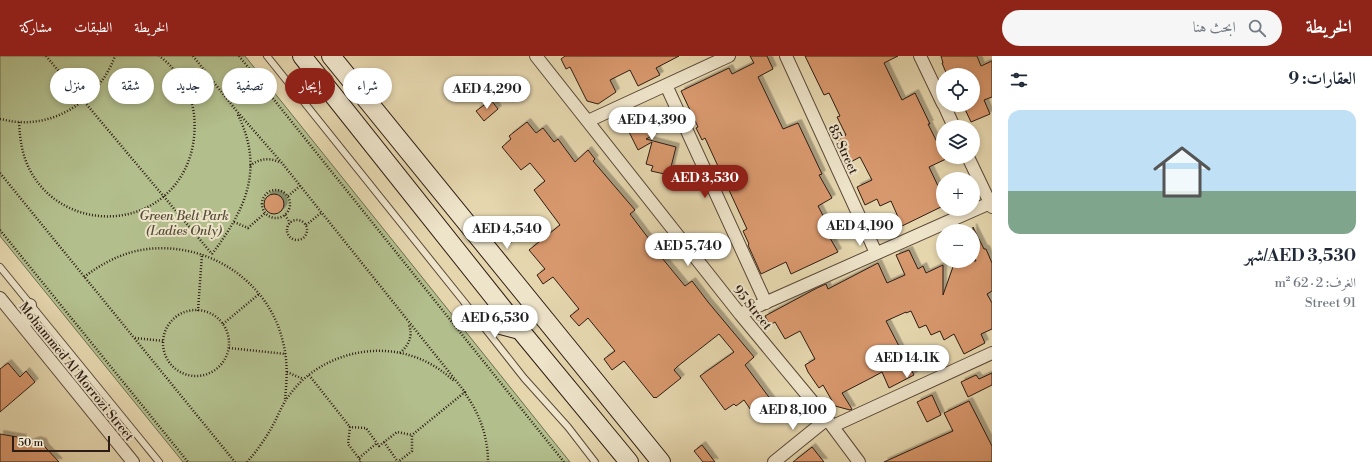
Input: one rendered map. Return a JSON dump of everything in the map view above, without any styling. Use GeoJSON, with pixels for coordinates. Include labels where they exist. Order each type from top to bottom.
{"type":"FeatureCollection","features":[{"type":"Feature","properties":{"kind":"main road"},"geometry":{"type":"LineString","coordinates":[[331,56],[343,71]]}},
{"type":"Feature","properties":{"kind":"main road"},"geometry":{"type":"LineString","coordinates":[[307,63],[327,75],[343,93]]}},
{"type":"Feature","properties":{"kind":"main road"},"geometry":{"type":"LineString","coordinates":[[307,63],[617,454],[630,462]]}},
{"type":"Feature","properties":{"kind":"main road"},"geometry":{"type":"LineString","coordinates":[[369,104],[661,462]]}},
{"type":"Feature","properties":{"kind":"main road"},"geometry":{"type":"LineString","coordinates":[[478,319],[520,330]]}},
{"type":"Feature","properties":{"kind":"street","name":"95 Street"},"geometry":{"type":"LineString","coordinates":[[536,56],[740,314],[830,422],[859,462]]}},
{"type":"Feature","properties":{"kind":"street"},"geometry":{"type":"LineString","coordinates":[[588,121],[729,56]]}},
{"type":"Feature","properties":{"kind":"street","name":"85 Street"},"geometry":{"type":"LineString","coordinates":[[786,56],[876,254]]}},
{"type":"Feature","properties":{"kind":"street"},"geometry":{"type":"LineString","coordinates":[[920,56],[936,89]]}},
{"type":"Feature","properties":{"kind":"street"},"geometry":{"type":"LineString","coordinates":[[666,85],[766,303]]}},
{"type":"Feature","properties":{"kind":"street"},"geometry":{"type":"LineString","coordinates":[[740,314],[991,205],[971,164]]}},
{"type":"Feature","properties":{"kind":"street","name":"Mohammed Al Morrozi Street"},"geometry":{"type":"LineString","coordinates":[[0,298],[133,462]]}},
{"type":"Feature","properties":{"kind":"street"},"geometry":{"type":"LineString","coordinates":[[24,327],[30,305]]}},
{"type":"Feature","properties":{"kind":"street"},"geometry":{"type":"LineString","coordinates":[[774,462],[830,422],[992,353]]}},
{"type":"Feature","properties":{"kind":"lane"},"geometry":{"type":"LineString","coordinates":[[267,56],[524,378],[568,427],[595,462]]}},
{"type":"Feature","properties":{"kind":"lane"},"geometry":{"type":"LineString","coordinates":[[0,267],[159,462]]}},
{"type":"Feature","properties":{"kind":"path"},"geometry":{"type":"LineString","coordinates":[[46,56],[56,68]]}},
{"type":"Feature","properties":{"kind":"path"},"geometry":{"type":"LineString","coordinates":[[100,83],[107,73],[115,56]]}},
{"type":"Feature","properties":{"kind":"path"},"geometry":{"type":"LineString","coordinates":[[19,122],[20,140],[24,156],[31,172],[40,186],[53,198],[67,207],[83,214],[117,216],[134,213],[164,196],[172,188],[186,168],[193,145],[195,126],[193,108],[184,85],[170,65],[159,56]]}},
{"type":"Feature","properties":{"kind":"path"},"geometry":{"type":"LineString","coordinates":[[193,56],[235,109],[282,163],[464,392],[472,404],[483,430],[488,462]]}},
{"type":"Feature","properties":{"kind":"path"},"geometry":{"type":"LineString","coordinates":[[239,56],[564,462]]}},
{"type":"Feature","properties":{"kind":"path"},"geometry":{"type":"LineString","coordinates":[[0,119],[19,122],[36,121],[53,117],[79,104]]}},
{"type":"Feature","properties":{"kind":"path"},"geometry":{"type":"LineString","coordinates":[[87,104],[212,254]]}},
{"type":"Feature","properties":{"kind":"path"},"geometry":{"type":"LineString","coordinates":[[209,257],[234,222],[246,195],[250,154],[246,137],[235,109]]}},
{"type":"Feature","properties":{"kind":"path"},"geometry":{"type":"LineString","coordinates":[[250,166],[264,159],[270,159],[282,163]]}},
{"type":"Feature","properties":{"kind":"path"},"geometry":{"type":"LineString","coordinates":[[0,174],[235,462]]}},
{"type":"Feature","properties":{"kind":"path"},"geometry":{"type":"LineString","coordinates":[[288,196],[300,186]]}},
{"type":"Feature","properties":{"kind":"path"},"geometry":{"type":"LineString","coordinates":[[276,189],[285,192],[288,196],[291,204],[288,212],[284,215],[281,217],[272,218],[265,213],[262,204],[264,196],[268,192],[276,189]]}},
{"type":"Feature","properties":{"kind":"path"},"geometry":{"type":"LineString","coordinates":[[234,222],[248,228],[265,213]]}},
{"type":"Feature","properties":{"kind":"path"},"geometry":{"type":"LineString","coordinates":[[306,225],[321,213]]}},
{"type":"Feature","properties":{"kind":"path"},"geometry":{"type":"LineString","coordinates":[[284,215],[290,222]]}},
{"type":"Feature","properties":{"kind":"path"},"geometry":{"type":"LineString","coordinates":[[290,222],[299,220],[306,225]]}},
{"type":"Feature","properties":{"kind":"path"},"geometry":{"type":"LineString","coordinates":[[290,222],[287,231],[288,235],[296,240],[300,240],[306,234],[306,225]]}},
{"type":"Feature","properties":{"kind":"path"},"geometry":{"type":"LineString","coordinates":[[0,230],[188,462]]}},
{"type":"Feature","properties":{"kind":"path"},"geometry":{"type":"LineString","coordinates":[[84,277],[113,259],[140,250],[169,248],[202,254],[237,272],[259,294],[274,316],[279,328],[286,354],[287,372],[285,401]]}},
{"type":"Feature","properties":{"kind":"path"},"geometry":{"type":"LineString","coordinates":[[198,311],[202,254]]}},
{"type":"Feature","properties":{"kind":"path"},"geometry":{"type":"LineString","coordinates":[[223,324],[259,294]]}},
{"type":"Feature","properties":{"kind":"path"},"geometry":{"type":"LineString","coordinates":[[198,311],[214,316],[223,324],[228,336],[229,348],[224,361],[213,371],[200,376],[192,376],[173,367],[166,355],[164,340],[165,334],[173,321],[184,313],[198,311]]}},
{"type":"Feature","properties":{"kind":"path"},"geometry":{"type":"LineString","coordinates":[[400,353],[406,348],[411,334],[407,321]]}},
{"type":"Feature","properties":{"kind":"path"},"geometry":{"type":"LineString","coordinates":[[135,338],[164,340]]}},
{"type":"Feature","properties":{"kind":"path"},"geometry":{"type":"LineString","coordinates":[[229,348],[286,354]]}},
{"type":"Feature","properties":{"kind":"path"},"geometry":{"type":"LineString","coordinates":[[246,462],[266,437],[291,392],[304,379],[330,362],[357,353],[371,351],[400,353],[412,356],[436,367],[456,383],[464,392]]}},
{"type":"Feature","properties":{"kind":"path"},"geometry":{"type":"LineString","coordinates":[[287,372],[304,379]]}},
{"type":"Feature","properties":{"kind":"path"},"geometry":{"type":"LineString","coordinates":[[309,375],[350,427],[348,444],[359,458],[361,461],[360,462]]}},
{"type":"Feature","properties":{"kind":"path"},"geometry":{"type":"LineString","coordinates":[[412,435],[464,392]]}},
{"type":"Feature","properties":{"kind":"path"},"geometry":{"type":"LineString","coordinates":[[350,427],[366,428],[379,446],[397,432],[412,435]]}},
{"type":"Feature","properties":{"kind":"path"},"geometry":{"type":"LineString","coordinates":[[384,442],[398,462],[412,451],[412,435]]}},
{"type":"Feature","properties":{"kind":"path"},"geometry":{"type":"LineString","coordinates":[[359,458],[377,443]]}},
{"type":"Feature","properties":{"kind":"green space","name":"Green Belt Park (Ladies Only)"},"geometry":{"type":"Polygon","coordinates":[[[0,56],[245,56],[255,68],[222,68],[222,104],[277,104],[277,96],[570,462],[183,462],[0,236],[0,56]]]}},
{"type":"Feature","properties":{"kind":"building"},"geometry":{"type":"Polygon","coordinates":[[[565,56],[679,56],[656,68],[660,75],[638,86],[630,70],[610,80],[616,92],[598,104],[587,101],[570,67],[566,69],[561,59],[565,56]]]}},
{"type":"Feature","properties":{"kind":"building"},"geometry":{"type":"Polygon","coordinates":[[[750,56],[767,56],[773,69],[758,77],[783,129],[798,123],[822,174],[819,175],[832,198],[818,206],[830,229],[826,231],[838,252],[791,274],[786,262],[761,274],[743,231],[747,229],[705,138],[702,140],[696,128],[698,127],[681,91],[729,68],[732,74],[754,63],[750,56]]]}},
{"type":"Feature","properties":{"kind":"building"},"geometry":{"type":"Polygon","coordinates":[[[805,56],[898,56],[884,63],[902,100],[915,93],[936,140],[936,164],[929,167],[936,182],[936,209],[902,226],[891,201],[880,206],[877,199],[865,205],[857,187],[872,180],[860,157],[849,163],[838,139],[846,135],[837,117],[840,116],[829,93],[824,95],[805,56]]]}},
{"type":"Feature","properties":{"kind":"building"},"geometry":{"type":"Polygon","coordinates":[[[941,56],[977,56],[981,66],[992,61],[992,97],[984,100],[990,114],[976,120],[970,120],[966,112],[980,112],[980,68],[944,68],[941,56]]]}},
{"type":"Feature","properties":{"kind":"building"},"geometry":{"type":"Polygon","coordinates":[[[491,100],[498,109],[484,121],[476,111],[491,100]]]}},
{"type":"Feature","properties":{"kind":"building"},"geometry":{"type":"Polygon","coordinates":[[[640,112],[644,120],[659,112],[668,127],[646,139],[676,147],[669,175],[651,171],[653,166],[646,164],[652,142],[638,150],[623,120],[640,112]]]}},
{"type":"Feature","properties":{"kind":"building"},"geometry":{"type":"Polygon","coordinates":[[[527,122],[536,133],[543,128],[554,142],[558,139],[575,162],[588,150],[595,159],[593,161],[635,210],[630,214],[655,247],[662,242],[669,253],[662,258],[685,286],[692,281],[754,357],[745,365],[777,408],[759,422],[744,400],[736,406],[734,404],[725,410],[700,376],[734,352],[719,334],[674,370],[681,378],[656,398],[654,398],[624,361],[612,370],[604,359],[615,351],[588,318],[579,326],[570,316],[579,309],[553,277],[543,284],[537,275],[545,269],[529,250],[560,225],[534,190],[545,181],[530,163],[521,170],[502,147],[511,139],[509,136],[527,122]]]}},
{"type":"Feature","properties":{"kind":"building"},"geometry":{"type":"Polygon","coordinates":[[[274,194],[281,197],[284,204],[281,211],[274,214],[267,211],[264,204],[267,197],[274,194]]]}},
{"type":"Feature","properties":{"kind":"building"},"geometry":{"type":"Polygon","coordinates":[[[508,228],[517,237],[510,244],[501,234],[508,228]]]}},
{"type":"Feature","properties":{"kind":"building"},"geometry":{"type":"Polygon","coordinates":[[[980,241],[984,249],[986,249],[992,263],[992,291],[987,294],[992,303],[992,329],[981,334],[985,343],[964,354],[954,334],[944,340],[940,331],[931,335],[926,325],[919,328],[911,311],[886,321],[914,375],[889,388],[882,372],[842,393],[852,409],[850,410],[835,406],[823,385],[819,388],[808,372],[805,365],[815,359],[800,331],[785,339],[775,322],[770,325],[765,316],[817,288],[826,284],[828,289],[878,263],[887,283],[905,275],[896,255],[909,250],[918,269],[923,266],[926,273],[937,268],[943,268],[943,295],[953,268],[980,268],[980,241]]]}},
{"type":"Feature","properties":{"kind":"building"},"geometry":{"type":"Polygon","coordinates":[[[8,363],[20,377],[26,371],[35,382],[0,412],[0,369],[8,363]]]}},
{"type":"Feature","properties":{"kind":"building"},"geometry":{"type":"Polygon","coordinates":[[[992,373],[992,385],[968,397],[961,382],[976,375],[979,379],[992,373]]]}},
{"type":"Feature","properties":{"kind":"building"},"geometry":{"type":"Polygon","coordinates":[[[932,395],[941,415],[927,422],[917,402],[932,395]]]}},
{"type":"Feature","properties":{"kind":"building"},"geometry":{"type":"Polygon","coordinates":[[[969,401],[992,446],[992,462],[884,462],[953,431],[944,413],[969,401]]]}},
{"type":"Feature","properties":{"kind":"building"},"geometry":{"type":"Polygon","coordinates":[[[0,434],[23,438],[22,445],[37,440],[43,442],[45,447],[59,462],[0,462],[0,434]]]}},
{"type":"Feature","properties":{"kind":"building"},"geometry":{"type":"Polygon","coordinates":[[[702,445],[715,462],[703,462],[694,451],[702,445]]]}},
{"type":"Feature","properties":{"kind":"building"},"geometry":{"type":"Polygon","coordinates":[[[812,447],[824,462],[793,462],[812,447]]]}}]}
